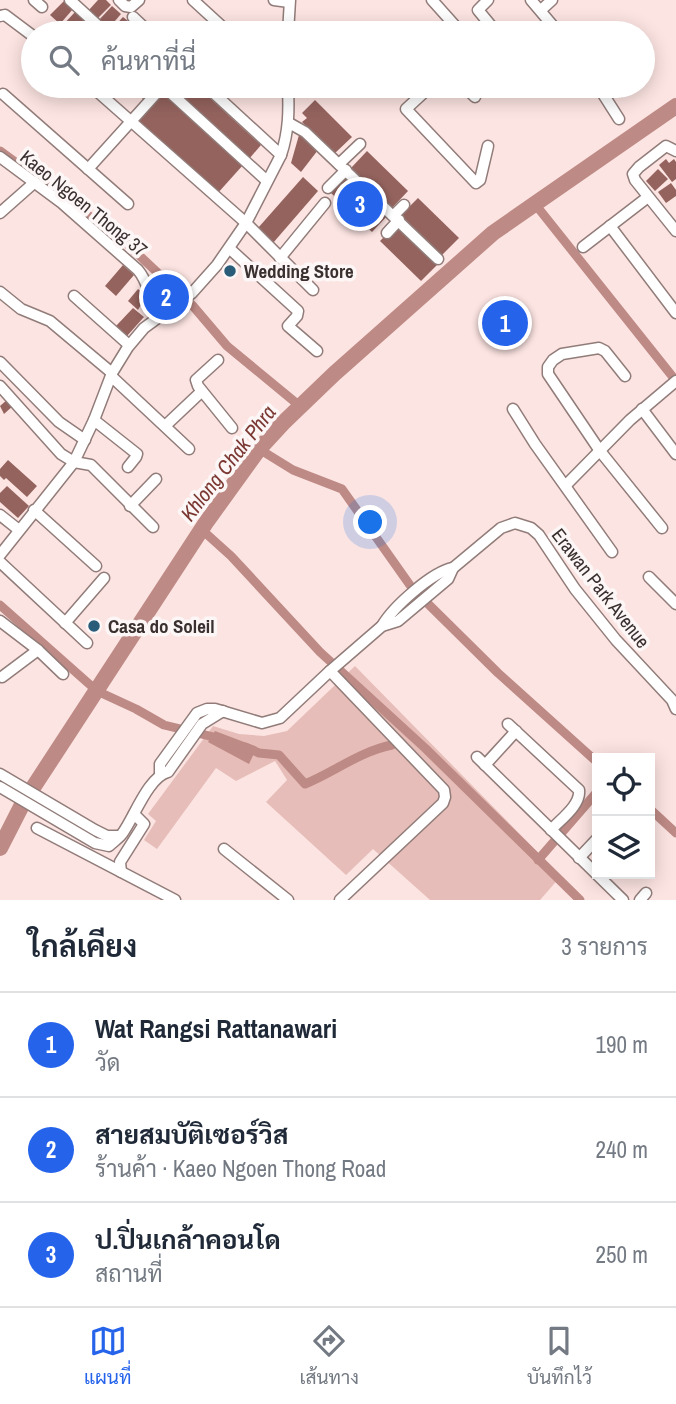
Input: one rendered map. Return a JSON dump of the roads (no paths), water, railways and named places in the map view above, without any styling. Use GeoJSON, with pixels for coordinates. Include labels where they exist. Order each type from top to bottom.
{"type":"FeatureCollection","features":[{"type":"Feature","properties":{"kind":"street"},"geometry":{"type":"LineString","coordinates":[[70,0],[93,21]]}},
{"type":"Feature","properties":{"kind":"street"},"geometry":{"type":"LineString","coordinates":[[119,0],[125,6],[131,7],[139,0]]}},
{"type":"Feature","properties":{"kind":"street"},"geometry":{"type":"LineString","coordinates":[[194,0],[216,21]]}},
{"type":"Feature","properties":{"kind":"street"},"geometry":{"type":"LineString","coordinates":[[274,0],[289,1],[288,21]]}},
{"type":"Feature","properties":{"kind":"street"},"geometry":{"type":"LineString","coordinates":[[432,0],[451,21]]}},
{"type":"Feature","properties":{"kind":"street"},"geometry":{"type":"LineString","coordinates":[[487,21],[478,10],[488,0]]}},
{"type":"Feature","properties":{"kind":"street"},"geometry":{"type":"LineString","coordinates":[[531,0],[550,21]]}},
{"type":"Feature","properties":{"kind":"street"},"geometry":{"type":"LineString","coordinates":[[541,10],[552,0]]}},
{"type":"Feature","properties":{"kind":"street"},"geometry":{"type":"LineString","coordinates":[[0,16],[5,15],[21,27]]}},
{"type":"Feature","properties":{"kind":"street"},"geometry":{"type":"LineString","coordinates":[[132,17],[136,21]]}},
{"type":"Feature","properties":{"kind":"street"},"geometry":{"type":"LineString","coordinates":[[3,94],[128,204]]}},
{"type":"Feature","properties":{"kind":"street"},"geometry":{"type":"LineString","coordinates":[[105,98],[246,223],[313,290]]}},
{"type":"Feature","properties":{"kind":"street"},"geometry":{"type":"LineString","coordinates":[[88,169],[152,98]]}},
{"type":"Feature","properties":{"kind":"street"},"geometry":{"type":"LineString","coordinates":[[176,98],[267,181]]}},
{"type":"Feature","properties":{"kind":"street"},"geometry":{"type":"LineString","coordinates":[[219,98],[281,155]]}},
{"type":"Feature","properties":{"kind":"street"},"geometry":{"type":"LineString","coordinates":[[0,555],[74,463],[111,375],[129,345],[144,328],[192,293],[230,249],[281,155],[289,123],[288,98]]}},
{"type":"Feature","properties":{"kind":"street"},"geometry":{"type":"LineString","coordinates":[[418,98],[406,109],[476,183],[480,180],[488,146]]}},
{"type":"Feature","properties":{"kind":"street"},"geometry":{"type":"LineString","coordinates":[[606,98],[619,119]]}},
{"type":"Feature","properties":{"kind":"street"},"geometry":{"type":"LineString","coordinates":[[289,123],[298,127],[342,167],[438,259]]}},
{"type":"Feature","properties":{"kind":"street"},"geometry":{"type":"LineString","coordinates":[[328,188],[360,144]]}},
{"type":"Feature","properties":{"kind":"street"},"geometry":{"type":"LineString","coordinates":[[676,151],[666,146],[633,174],[676,231]]}},
{"type":"Feature","properties":{"kind":"street","name":"Kaeo Ngoen Thong 37"},"geometry":{"type":"LineString","coordinates":[[0,157],[62,203],[138,270],[147,284],[151,301],[161,315]]}},
{"type":"Feature","properties":{"kind":"street"},"geometry":{"type":"LineString","coordinates":[[0,213],[35,182]]}},
{"type":"Feature","properties":{"kind":"street"},"geometry":{"type":"LineString","coordinates":[[583,247],[648,197]]}},
{"type":"Feature","properties":{"kind":"street"},"geometry":{"type":"LineString","coordinates":[[280,258],[325,203]]}},
{"type":"Feature","properties":{"kind":"street"},"geometry":{"type":"LineString","coordinates":[[387,233],[404,205]]}},
{"type":"Feature","properties":{"kind":"street"},"geometry":{"type":"LineString","coordinates":[[610,226],[676,313]]}},
{"type":"Feature","properties":{"kind":"street"},"geometry":{"type":"LineString","coordinates":[[230,249],[298,311],[298,316],[288,326],[317,351]]}},
{"type":"Feature","properties":{"kind":"street"},"geometry":{"type":"LineString","coordinates":[[0,292],[21,309],[50,321],[189,449]]}},
{"type":"Feature","properties":{"kind":"street"},"geometry":{"type":"LineString","coordinates":[[74,296],[129,345]]}},
{"type":"Feature","properties":{"kind":"street"},"geometry":{"type":"LineString","coordinates":[[625,376],[605,351],[599,348],[562,354],[548,367],[548,373],[600,451],[662,528]]}},
{"type":"Feature","properties":{"kind":"street"},"geometry":{"type":"LineString","coordinates":[[218,360],[196,380],[201,392],[232,428]]}},
{"type":"Feature","properties":{"kind":"street"},"geometry":{"type":"LineString","coordinates":[[0,362],[59,422],[85,440]]}},
{"type":"Feature","properties":{"kind":"street"},"geometry":{"type":"LineString","coordinates":[[566,485],[642,409],[676,381]]}},
{"type":"Feature","properties":{"kind":"street"},"geometry":{"type":"LineString","coordinates":[[0,386],[61,454],[74,463],[91,465],[153,527]]}},
{"type":"Feature","properties":{"kind":"street"},"geometry":{"type":"LineString","coordinates":[[165,426],[201,392]]}},
{"type":"Feature","properties":{"kind":"street"},"geometry":{"type":"LineString","coordinates":[[513,409],[612,552]]}},
{"type":"Feature","properties":{"kind":"street"},"geometry":{"type":"LineString","coordinates":[[642,409],[676,454]]}},
{"type":"Feature","properties":{"kind":"street"},"geometry":{"type":"LineString","coordinates":[[94,420],[136,454],[128,467]]}},
{"type":"Feature","properties":{"kind":"street"},"geometry":{"type":"LineString","coordinates":[[130,506],[156,479]]}},
{"type":"Feature","properties":{"kind":"street"},"geometry":{"type":"LineString","coordinates":[[34,510],[96,566]]}},
{"type":"Feature","properties":{"kind":"street"},"geometry":{"type":"LineString","coordinates":[[0,515],[19,530]]}},
{"type":"Feature","properties":{"kind":"street","name":"Erawan Park Avenue"},"geometry":{"type":"LineString","coordinates":[[382,626],[398,621],[448,572],[501,528],[515,523],[531,528],[539,536],[575,589],[616,640],[672,699],[676,709]]}},
{"type":"Feature","properties":{"kind":"street"},"geometry":{"type":"LineString","coordinates":[[0,562],[87,643]]}},
{"type":"Feature","properties":{"kind":"street","name":"Erawan Park Avenue"},"geometry":{"type":"LineString","coordinates":[[134,814],[160,774],[168,772],[167,764],[197,713],[223,711],[262,723],[273,721],[298,703],[330,670],[382,626],[389,613],[448,572]]}},
{"type":"Feature","properties":{"kind":"street"},"geometry":{"type":"LineString","coordinates":[[649,576],[675,602]]}},
{"type":"Feature","properties":{"kind":"street"},"geometry":{"type":"LineString","coordinates":[[65,623],[104,578]]}},
{"type":"Feature","properties":{"kind":"street"},"geometry":{"type":"LineString","coordinates":[[0,621],[38,650],[63,674]]}},
{"type":"Feature","properties":{"kind":"street"},"geometry":{"type":"LineString","coordinates":[[2,677],[38,650]]}},
{"type":"Feature","properties":{"kind":"street"},"geometry":{"type":"LineString","coordinates":[[330,670],[444,790],[445,797],[443,803],[340,900]]}},
{"type":"Feature","properties":{"kind":"street"},"geometry":{"type":"LineString","coordinates":[[556,835],[578,801],[579,790],[512,728],[481,761],[579,858],[623,900]]}},
{"type":"Feature","properties":{"kind":"street"},"geometry":{"type":"LineString","coordinates":[[0,774],[104,840]]}},
{"type":"Feature","properties":{"kind":"street"},"geometry":{"type":"LineString","coordinates":[[0,787],[95,843],[120,836],[134,814],[144,824],[120,862],[121,872]]}},
{"type":"Feature","properties":{"kind":"street"},"geometry":{"type":"LineString","coordinates":[[37,828],[175,900]]}},
{"type":"Feature","properties":{"kind":"street"},"geometry":{"type":"LineString","coordinates":[[579,858],[592,844]]}},
{"type":"Feature","properties":{"kind":"street"},"geometry":{"type":"LineString","coordinates":[[224,849],[288,900]]}},
{"type":"Feature","properties":{"kind":"waterway","name":"Khlong Chak Phra"},"geometry":{"type":"LineString","coordinates":[[0,848],[23,803],[207,521],[259,449],[334,374],[493,233],[676,106]]}},
{"type":"Feature","properties":{"kind":"waterway"},"geometry":{"type":"LineString","coordinates":[[0,151],[126,243],[193,306],[227,346],[301,407]]}},
{"type":"Feature","properties":{"kind":"waterway"},"geometry":{"type":"LineString","coordinates":[[535,204],[676,381]]}},
{"type":"Feature","properties":{"kind":"waterway"},"geometry":{"type":"LineString","coordinates":[[259,449],[293,470],[342,489],[412,588],[498,673],[592,758]]}},
{"type":"Feature","properties":{"kind":"waterway"},"geometry":{"type":"LineString","coordinates":[[201,529],[231,556],[320,652],[425,748],[580,900]]}},
{"type":"Feature","properties":{"kind":"waterway","name":"Khlong Chak Phra"},"geometry":{"type":"LineString","coordinates":[[0,605],[97,691],[164,725],[222,739]]}},
{"type":"Feature","properties":{"kind":"waterway"},"geometry":{"type":"LineString","coordinates":[[245,747],[259,753],[279,755],[305,784],[358,757],[392,745]]}},
{"type":"Feature","properties":{"kind":"waterway"},"geometry":{"type":"LineString","coordinates":[[538,860],[592,798]]}},
{"type":"Feature","properties":{"kind":"waterway"},"geometry":{"type":"LineString","coordinates":[[655,814],[676,833]]}},
{"type":"Feature","properties":{"kind":"place","name":"ป.ปิ่นเกล้าคอนโด"},"geometry":{"type":"Point","coordinates":[360,204]}},
{"type":"Feature","properties":{"kind":"place","name":"Wedding Store"},"geometry":{"type":"Point","coordinates":[230,271]}},
{"type":"Feature","properties":{"kind":"place","name":"สายสมบัติเซอร์วิส"},"geometry":{"type":"Point","coordinates":[166,297]}},
{"type":"Feature","properties":{"kind":"place","name":"Wat Rangsi Rattanawari"},"geometry":{"type":"Point","coordinates":[505,323]}},
{"type":"Feature","properties":{"kind":"place","name":"Casa do Soleil"},"geometry":{"type":"Point","coordinates":[94,626]}}]}
